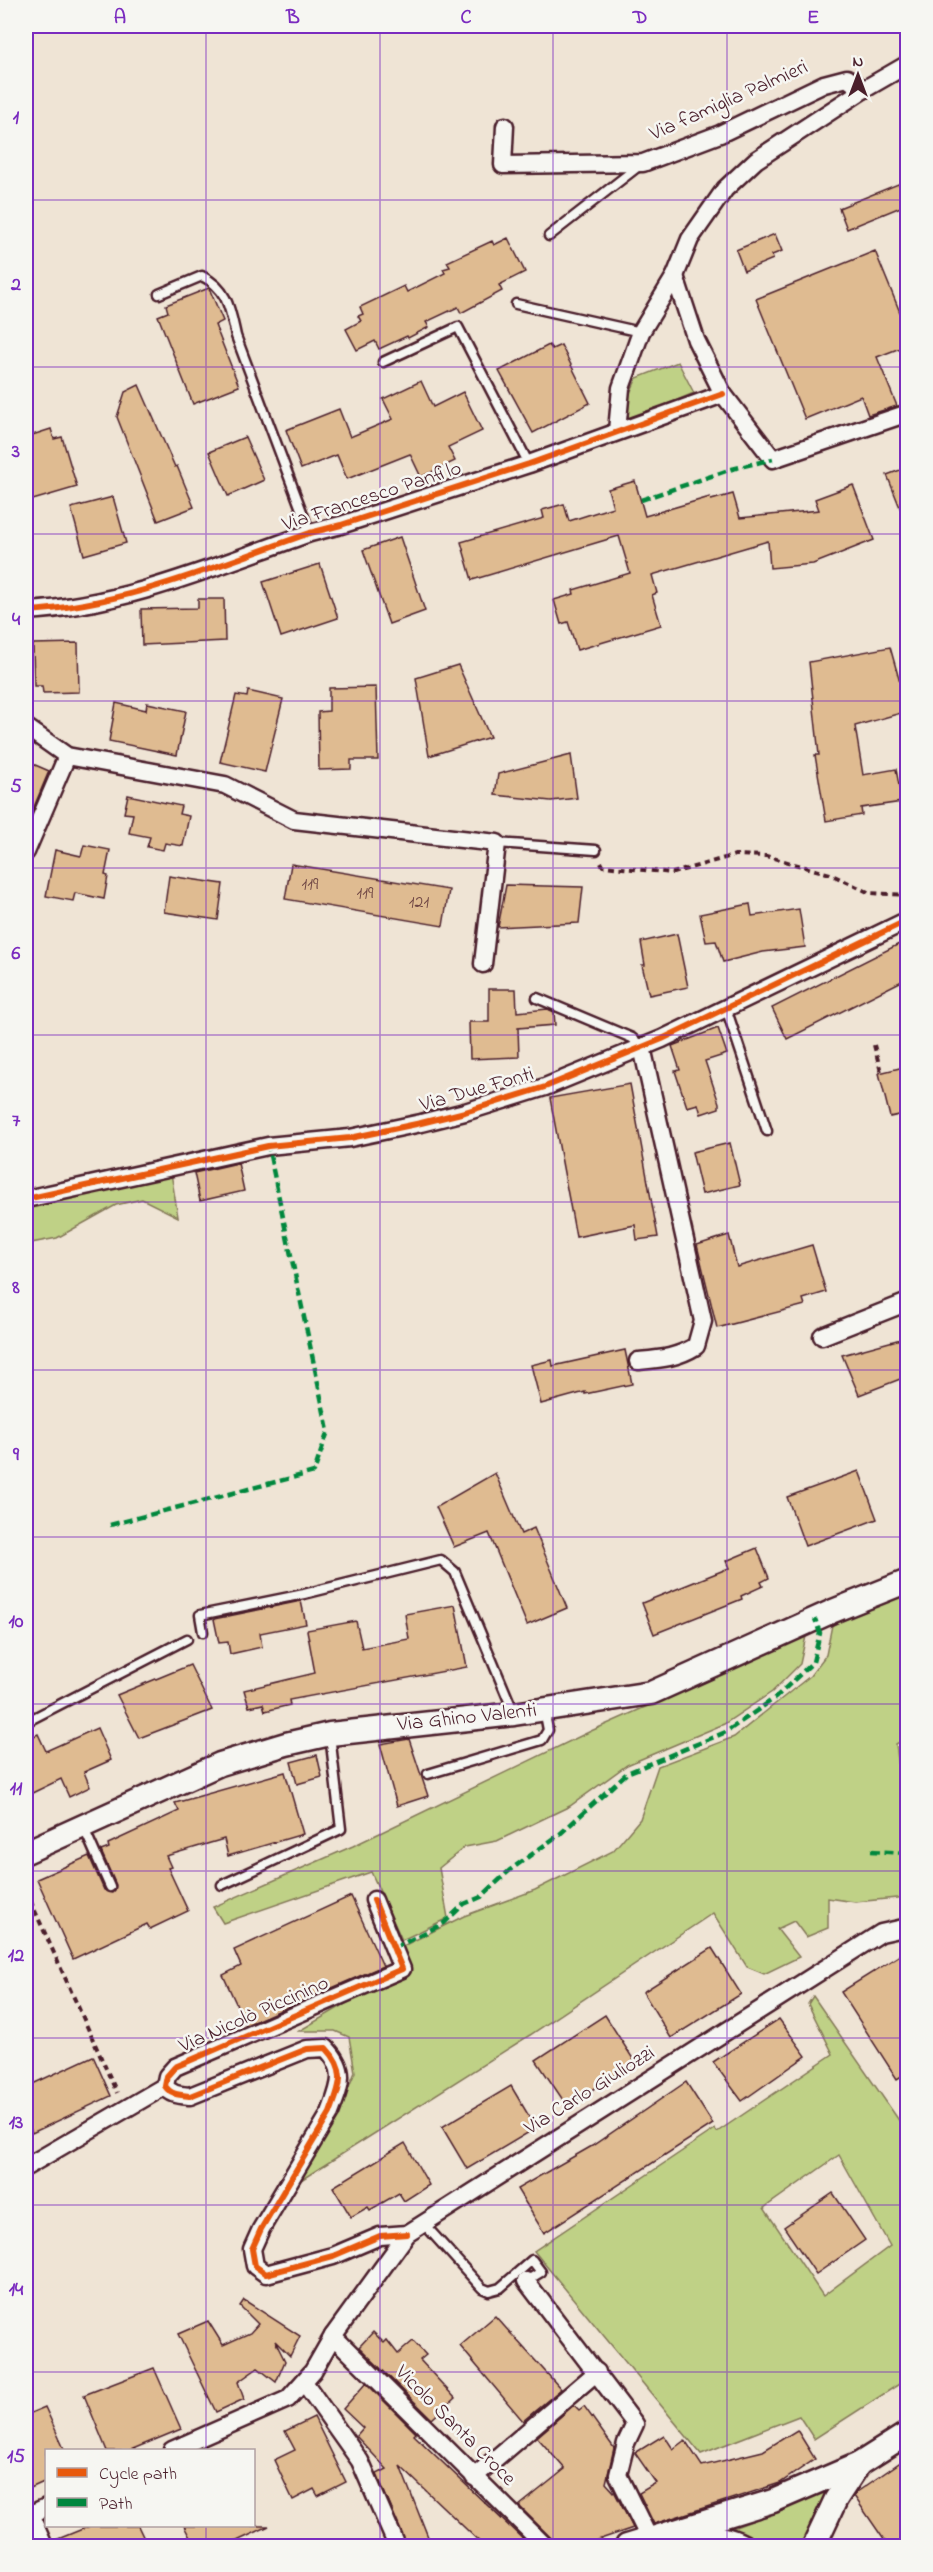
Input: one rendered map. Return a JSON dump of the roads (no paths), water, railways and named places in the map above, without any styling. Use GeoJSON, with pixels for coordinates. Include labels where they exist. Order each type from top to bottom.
{"type":"FeatureCollection","features":[{"type":"Feature","properties":{"kind":"main road","name":"Via Ghino Valenti"},"geometry":{"type":"LineString","coordinates":[[26,1852],[220,1764],[330,1734],[514,1714],[651,1693],[833,1611],[908,1581]]}},
{"type":"Feature","properties":{"kind":"main road"},"geometry":{"type":"LineString","coordinates":[[627,2547],[773,2501],[859,2464],[908,2433]]}},
{"type":"Feature","properties":{"kind":"main road"},"geometry":{"type":"LineString","coordinates":[[814,2547],[836,2499],[859,2464]]}},
{"type":"Feature","properties":{"kind":"main road"},"geometry":{"type":"LineString","coordinates":[[656,2536],[714,2536],[743,2547]]}},
{"type":"Feature","properties":{"kind":"street"},"geometry":{"type":"LineString","coordinates":[[617,430],[621,388],[640,332],[675,276],[690,239],[725,189],[756,160],[863,90],[908,64]]}},
{"type":"Feature","properties":{"kind":"street","name":"Via famiglia Palmieri"},"geometry":{"type":"LineString","coordinates":[[505,126],[503,165],[643,163],[720,134],[824,84],[847,78],[863,90]]}},
{"type":"Feature","properties":{"kind":"street"},"geometry":{"type":"LineString","coordinates":[[675,276],[696,340],[723,394],[772,459],[908,413]]}},
{"type":"Feature","properties":{"kind":"street","name":"Via Francesco Panfilo"},"geometry":{"type":"LineString","coordinates":[[26,611],[61,609],[127,596],[310,533],[529,464],[617,430],[723,394]]}},
{"type":"Feature","properties":{"kind":"street"},"geometry":{"type":"LineString","coordinates":[[26,727],[67,756],[225,785],[294,820],[497,843],[483,964]]}},
{"type":"Feature","properties":{"kind":"street"},"geometry":{"type":"LineString","coordinates":[[27,846],[67,756]]}},
{"type":"Feature","properties":{"kind":"street","name":"Via Due Fonti"},"geometry":{"type":"LineString","coordinates":[[26,1199],[268,1146],[350,1138],[448,1117],[545,1087],[642,1047],[908,920]]}},
{"type":"Feature","properties":{"kind":"street"},"geometry":{"type":"LineString","coordinates":[[639,1361],[669,1359],[696,1346],[704,1321],[642,1047]]}},
{"type":"Feature","properties":{"kind":"street"},"geometry":{"type":"LineString","coordinates":[[822,1336],[908,1302]]}},
{"type":"Feature","properties":{"kind":"street","name":"Via Nicolò Piccinino"},"geometry":{"type":"LineString","coordinates":[[26,2168],[165,2086],[167,2076],[175,2067],[402,1969],[374,1900]]}},
{"type":"Feature","properties":{"kind":"street","name":"Via Carlo Giuliozzi"},"geometry":{"type":"LineString","coordinates":[[176,2449],[288,2399],[313,2372],[333,2336],[407,2234],[881,1933],[908,1927]]}},
{"type":"Feature","properties":{"kind":"street"},"geometry":{"type":"LineString","coordinates":[[165,2086],[168,2091],[177,2095],[190,2096],[307,2049],[326,2048],[336,2058],[341,2074],[338,2092],[330,2113],[261,2229],[252,2249],[255,2266],[266,2274],[281,2272],[333,2256],[380,2236],[407,2234]]}},
{"type":"Feature","properties":{"kind":"street"},"geometry":{"type":"LineString","coordinates":[[526,2281],[635,2424],[626,2443],[618,2475],[656,2536]]}},
{"type":"Feature","properties":{"kind":"street","name":"Vicolo Santa Croce"},"geometry":{"type":"LineString","coordinates":[[333,2336],[546,2547]]}},
{"type":"Feature","properties":{"kind":"street"},"geometry":{"type":"LineString","coordinates":[[474,2477],[597,2373]]}},
{"type":"Feature","properties":{"kind":"street"},"geometry":{"type":"LineString","coordinates":[[303,2382],[360,2461],[397,2547]]}},
{"type":"Feature","properties":{"kind":"street"},"geometry":{"type":"LineString","coordinates":[[44,2547],[28,2515],[45,2507]]}},
{"type":"Feature","properties":{"kind":"lane"},"geometry":{"type":"LineString","coordinates":[[549,236],[643,163]]}},
{"type":"Feature","properties":{"kind":"lane"},"geometry":{"type":"LineString","coordinates":[[159,294],[202,276],[216,283],[229,305],[236,336],[310,533]]}},
{"type":"Feature","properties":{"kind":"lane"},"geometry":{"type":"LineString","coordinates":[[516,304],[640,332]]}},
{"type":"Feature","properties":{"kind":"lane"},"geometry":{"type":"LineString","coordinates":[[383,362],[458,327],[529,464]]}},
{"type":"Feature","properties":{"kind":"lane"},"geometry":{"type":"LineString","coordinates":[[497,843],[596,850]]}},
{"type":"Feature","properties":{"kind":"lane"},"geometry":{"type":"LineString","coordinates":[[537,998],[632,1038],[642,1047]]}},
{"type":"Feature","properties":{"kind":"lane"},"geometry":{"type":"LineString","coordinates":[[726,1007],[767,1131]]}},
{"type":"Feature","properties":{"kind":"lane"},"geometry":{"type":"LineString","coordinates":[[203,1632],[200,1615],[304,1594],[441,1560],[455,1572],[514,1714]]}},
{"type":"Feature","properties":{"kind":"lane"},"geometry":{"type":"LineString","coordinates":[[26,1722],[187,1639]]}},
{"type":"Feature","properties":{"kind":"lane"},"geometry":{"type":"LineString","coordinates":[[428,1774],[542,1740],[549,1730],[544,1709]]}},
{"type":"Feature","properties":{"kind":"lane"},"geometry":{"type":"LineString","coordinates":[[222,1885],[341,1829],[330,1734]]}},
{"type":"Feature","properties":{"kind":"lane"},"geometry":{"type":"LineString","coordinates":[[83,1826],[110,1887]]}},
{"type":"Feature","properties":{"kind":"lane"},"geometry":{"type":"LineString","coordinates":[[424,2224],[482,2288],[489,2291],[500,2288],[532,2260],[541,2272],[526,2281]]}}]}
